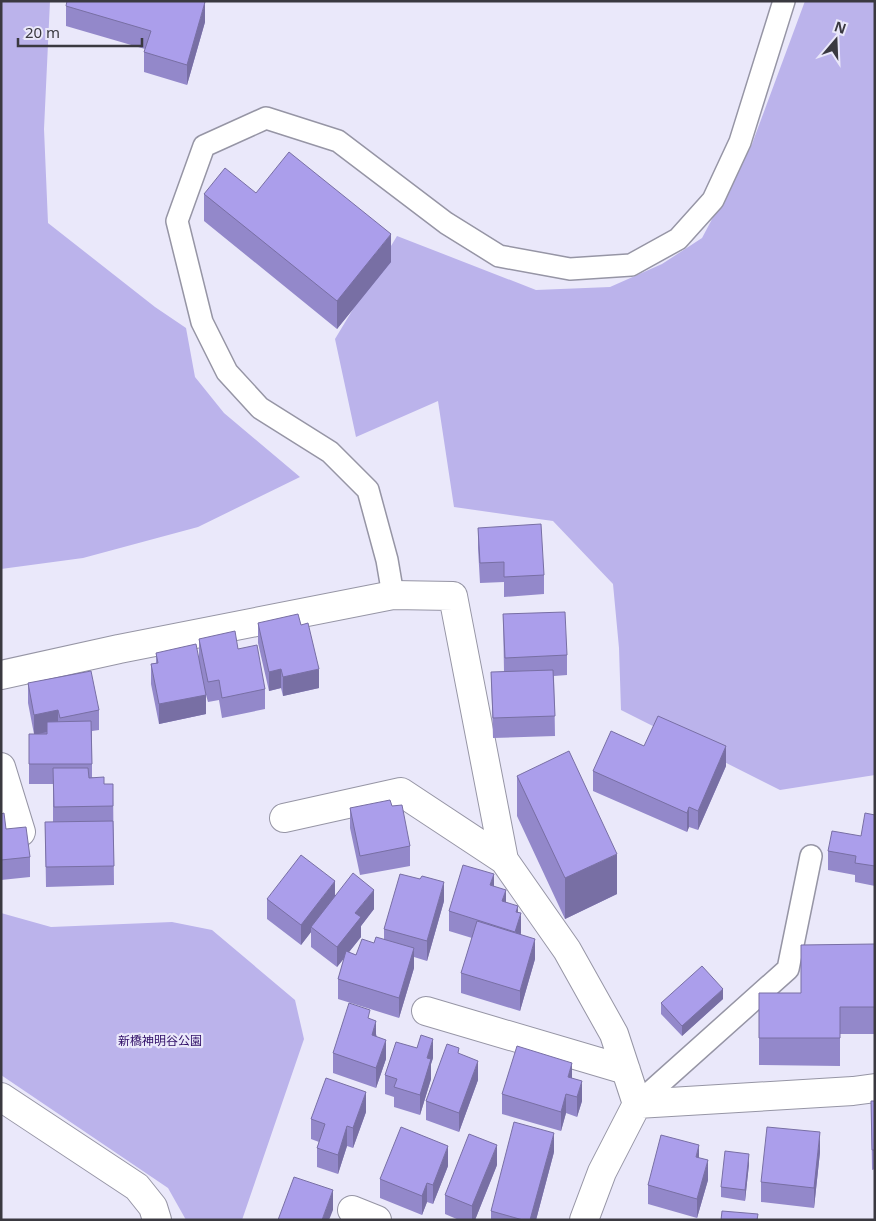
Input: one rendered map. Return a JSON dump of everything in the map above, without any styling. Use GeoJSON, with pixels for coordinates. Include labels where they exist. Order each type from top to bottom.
{"type":"FeatureCollection","features":[{"type":"Feature","properties":{"kind":"street"},"geometry":{"type":"LineString","coordinates":[[1,675],[129,647],[392,595],[453,596],[504,860]]}},
{"type":"Feature","properties":{"kind":"street"},"geometry":{"type":"LineString","coordinates":[[1,768],[21,832]]}},
{"type":"Feature","properties":{"kind":"street"},"geometry":{"type":"LineString","coordinates":[[284,818],[401,792],[504,860],[566,950],[614,1034],[637,1104],[602,1172],[584,1220]]}},
{"type":"Feature","properties":{"kind":"street"},"geometry":{"type":"LineString","coordinates":[[426,1011],[626,1070]]}},
{"type":"Feature","properties":{"kind":"street"},"geometry":{"type":"LineString","coordinates":[[637,1104],[853,1091],[875,1088]]}},
{"type":"Feature","properties":{"kind":"street"},"geometry":{"type":"LineString","coordinates":[[1,1097],[137,1188],[153,1207],[157,1220]]}},
{"type":"Feature","properties":{"kind":"street"},"geometry":{"type":"LineString","coordinates":[[352,1210],[377,1220]]}},
{"type":"Feature","properties":{"kind":"lane"},"geometry":{"type":"LineString","coordinates":[[392,595],[387,560],[368,490],[330,452],[260,408],[227,372],[202,322],[177,221],[204,146],[266,118],[338,141],[446,223],[499,256],[570,270],[630,265],[678,239],[713,200],[740,142],[784,1]]}},
{"type":"Feature","properties":{"kind":"lane"},"geometry":{"type":"LineString","coordinates":[[637,1104],[788,969],[811,856]]}},
{"type":"Feature","properties":{"kind":"green space"},"geometry":{"type":"Polygon","coordinates":[[[1,1],[50,1],[44,129],[48,223],[155,307],[186,328],[195,377],[224,413],[300,477],[198,527],[83,558],[1,569],[1,1]]]}},
{"type":"Feature","properties":{"kind":"green space"},"geometry":{"type":"Polygon","coordinates":[[[805,1],[875,1],[875,775],[780,790],[621,710],[619,648],[613,584],[553,521],[454,507],[438,401],[356,437],[335,339],[397,236],[536,290],[610,287],[662,264],[702,238],[752,144],[805,1]]]}},
{"type":"Feature","properties":{"kind":"green space","name":"新橋神明谷公園"},"geometry":{"type":"Polygon","coordinates":[[[1,913],[51,927],[172,922],[212,930],[295,1000],[304,1039],[242,1220],[186,1220],[168,1188],[1,1075],[1,913]]]}},
{"type":"Feature","properties":{"kind":"building"},"geometry":{"type":"Polygon","coordinates":[[[67,1],[205,2],[187,65],[144,52],[151,31],[66,6],[67,1]]]}},
{"type":"Feature","properties":{"kind":"building"},"geometry":{"type":"Polygon","coordinates":[[[289,152],[391,234],[337,301],[204,194],[225,168],[256,193],[289,152]]]}},
{"type":"Feature","properties":{"kind":"building"},"geometry":{"type":"Polygon","coordinates":[[[541,524],[544,575],[504,577],[504,562],[480,563],[478,528],[541,524]]]}},
{"type":"Feature","properties":{"kind":"building"},"geometry":{"type":"Polygon","coordinates":[[[565,612],[567,655],[505,658],[503,614],[565,612]]]}},
{"type":"Feature","properties":{"kind":"building"},"geometry":{"type":"Polygon","coordinates":[[[298,614],[301,625],[308,623],[319,669],[283,677],[281,669],[269,672],[258,623],[298,614]]]}},
{"type":"Feature","properties":{"kind":"building"},"geometry":{"type":"Polygon","coordinates":[[[235,631],[238,649],[257,645],[265,689],[222,698],[219,680],[208,682],[199,639],[235,631]]]}},
{"type":"Feature","properties":{"kind":"building"},"geometry":{"type":"Polygon","coordinates":[[[196,644],[206,695],[159,704],[151,664],[158,663],[156,653],[196,644]]]}},
{"type":"Feature","properties":{"kind":"building"},"geometry":{"type":"Polygon","coordinates":[[[553,670],[555,716],[493,718],[491,672],[553,670]]]}},
{"type":"Feature","properties":{"kind":"building"},"geometry":{"type":"Polygon","coordinates":[[[91,671],[99,710],[60,718],[58,710],[34,715],[28,683],[91,671]]]}},
{"type":"Feature","properties":{"kind":"building"},"geometry":{"type":"Polygon","coordinates":[[[658,716],[726,746],[698,811],[689,807],[687,813],[593,771],[611,731],[644,746],[658,716]]]}},
{"type":"Feature","properties":{"kind":"building"},"geometry":{"type":"Polygon","coordinates":[[[91,721],[92,764],[29,764],[29,734],[47,734],[47,722],[91,721]]]}},
{"type":"Feature","properties":{"kind":"building"},"geometry":{"type":"Polygon","coordinates":[[[569,751],[617,854],[565,878],[517,776],[569,751]]]}},
{"type":"Feature","properties":{"kind":"building"},"geometry":{"type":"Polygon","coordinates":[[[53,768],[88,768],[89,778],[104,777],[104,784],[113,784],[113,806],[54,807],[53,768]]]}},
{"type":"Feature","properties":{"kind":"building"},"geometry":{"type":"Polygon","coordinates":[[[390,800],[392,806],[402,805],[410,846],[360,856],[350,808],[390,800]]]}},
{"type":"Feature","properties":{"kind":"building"},"geometry":{"type":"Polygon","coordinates":[[[4,813],[6,829],[26,827],[30,857],[1,860],[1,814],[4,813]]]}},
{"type":"Feature","properties":{"kind":"building"},"geometry":{"type":"Polygon","coordinates":[[[865,813],[875,815],[875,866],[855,863],[856,856],[828,851],[832,831],[861,836],[865,813]]]}},
{"type":"Feature","properties":{"kind":"building"},"geometry":{"type":"Polygon","coordinates":[[[113,821],[114,866],[46,867],[45,822],[113,821]]]}},
{"type":"Feature","properties":{"kind":"building"},"geometry":{"type":"Polygon","coordinates":[[[301,855],[335,881],[301,925],[267,899],[301,855]]]}},
{"type":"Feature","properties":{"kind":"building"},"geometry":{"type":"Polygon","coordinates":[[[463,865],[494,874],[490,885],[506,890],[502,901],[518,906],[516,912],[521,913],[515,932],[449,911],[463,865]]]}},
{"type":"Feature","properties":{"kind":"building"},"geometry":{"type":"Polygon","coordinates":[[[353,873],[374,890],[355,913],[361,917],[337,947],[311,927],[353,873]]]}},
{"type":"Feature","properties":{"kind":"building"},"geometry":{"type":"Polygon","coordinates":[[[400,874],[420,879],[422,876],[444,882],[427,941],[384,929],[400,874]]]}},
{"type":"Feature","properties":{"kind":"building"},"geometry":{"type":"Polygon","coordinates":[[[477,921],[535,939],[520,991],[461,973],[477,921]]]}},
{"type":"Feature","properties":{"kind":"building"},"geometry":{"type":"Polygon","coordinates":[[[376,937],[414,948],[399,998],[338,979],[346,951],[356,955],[362,939],[374,943],[376,937]]]}},
{"type":"Feature","properties":{"kind":"building"},"geometry":{"type":"Polygon","coordinates":[[[875,944],[875,1007],[840,1007],[840,1038],[759,1038],[759,993],[801,993],[801,945],[875,944]]]}},
{"type":"Feature","properties":{"kind":"building"},"geometry":{"type":"Polygon","coordinates":[[[702,966],[723,989],[682,1026],[661,1003],[702,966]]]}},
{"type":"Feature","properties":{"kind":"building"},"geometry":{"type":"Polygon","coordinates":[[[349,1003],[370,1010],[368,1018],[376,1021],[372,1035],[386,1040],[376,1068],[333,1053],[349,1003]]]}},
{"type":"Feature","properties":{"kind":"building"},"geometry":{"type":"Polygon","coordinates":[[[421,1035],[433,1039],[427,1058],[431,1059],[420,1095],[394,1087],[397,1079],[385,1075],[396,1042],[417,1048],[421,1035]]]}},
{"type":"Feature","properties":{"kind":"building"},"geometry":{"type":"Polygon","coordinates":[[[447,1044],[459,1048],[458,1053],[478,1061],[459,1113],[426,1101],[447,1044]]]}},
{"type":"Feature","properties":{"kind":"building"},"geometry":{"type":"Polygon","coordinates":[[[517,1046],[572,1063],[568,1077],[582,1081],[577,1097],[566,1094],[561,1112],[502,1094],[517,1046]]]}},
{"type":"Feature","properties":{"kind":"building"},"geometry":{"type":"Polygon","coordinates":[[[326,1078],[366,1092],[353,1128],[347,1126],[338,1155],[317,1148],[325,1124],[311,1119],[326,1078]]]}},
{"type":"Feature","properties":{"kind":"building"},"geometry":{"type":"Polygon","coordinates":[[[871,1101],[875,1101],[875,1150],[872,1150],[871,1101]]]}},
{"type":"Feature","properties":{"kind":"building"},"geometry":{"type":"Polygon","coordinates":[[[514,1122],[554,1133],[530,1220],[523,1220],[491,1211],[514,1122]]]}},
{"type":"Feature","properties":{"kind":"building"},"geometry":{"type":"Polygon","coordinates":[[[401,1127],[448,1146],[433,1185],[427,1183],[422,1196],[380,1179],[401,1127]]]}},
{"type":"Feature","properties":{"kind":"building"},"geometry":{"type":"Polygon","coordinates":[[[767,1127],[820,1132],[814,1188],[761,1182],[767,1127]]]}},
{"type":"Feature","properties":{"kind":"building"},"geometry":{"type":"Polygon","coordinates":[[[469,1134],[497,1145],[472,1206],[445,1195],[469,1134]]]}},
{"type":"Feature","properties":{"kind":"building"},"geometry":{"type":"Polygon","coordinates":[[[661,1135],[699,1145],[696,1157],[708,1160],[697,1199],[648,1185],[661,1135]]]}},
{"type":"Feature","properties":{"kind":"building"},"geometry":{"type":"Polygon","coordinates":[[[725,1151],[749,1154],[745,1190],[721,1187],[725,1151]]]}},
{"type":"Feature","properties":{"kind":"building"},"geometry":{"type":"Polygon","coordinates":[[[294,1177],[333,1190],[322,1220],[278,1220],[294,1177]]]}},
{"type":"Feature","properties":{"kind":"building"},"geometry":{"type":"Polygon","coordinates":[[[722,1211],[758,1214],[757,1220],[721,1220],[722,1211]]]}}]}
